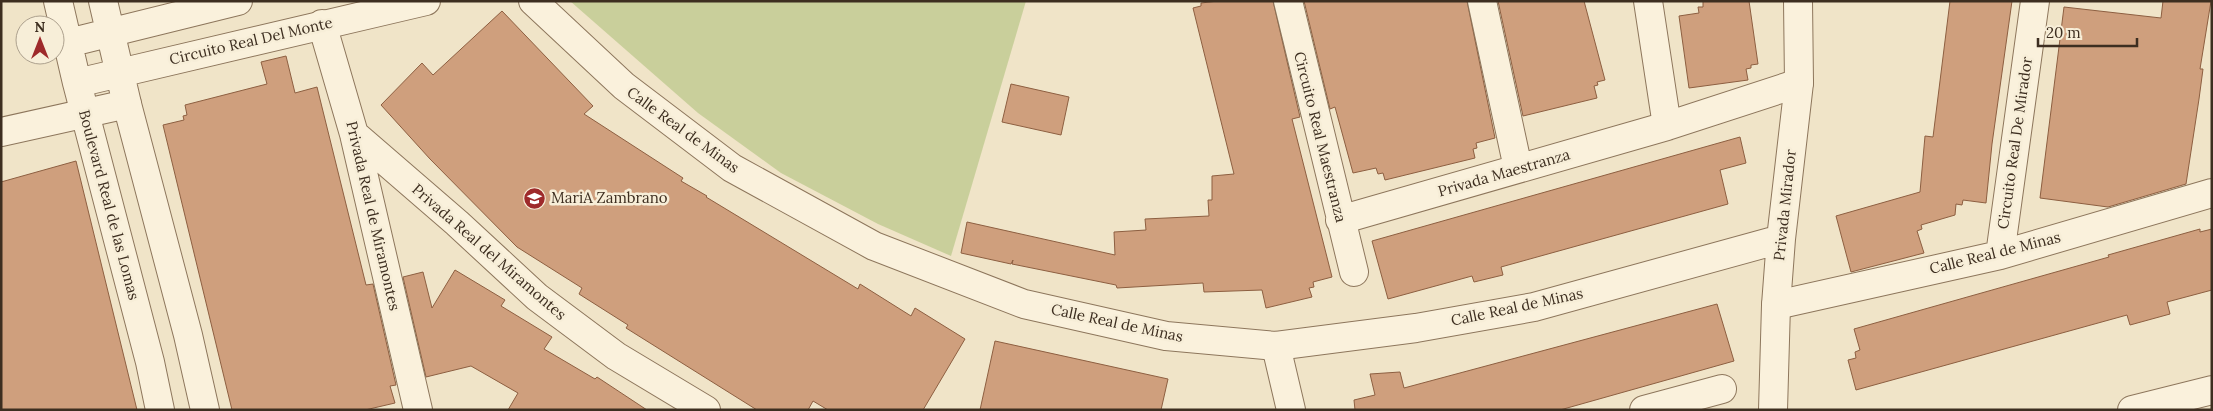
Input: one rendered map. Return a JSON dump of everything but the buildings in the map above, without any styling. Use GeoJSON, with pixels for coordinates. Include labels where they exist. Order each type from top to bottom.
{"type":"FeatureCollection","features":[{"type":"Feature","properties":{"kind":"street","name":"Boulevard Real de las Lomas"},"geometry":{"type":"LineString","coordinates":[[58,1],[77,83],[150,362],[160,410]]}},
{"type":"Feature","properties":{"kind":"street"},"geometry":{"type":"LineString","coordinates":[[104,1],[127,104],[188,335],[205,410]]}},
{"type":"Feature","properties":{"kind":"street"},"geometry":{"type":"LineString","coordinates":[[68,43],[112,34],[238,1]]}},
{"type":"Feature","properties":{"kind":"street","name":"Circuito Real Del Monte"},"geometry":{"type":"LineString","coordinates":[[77,83],[426,1]]}},
{"type":"Feature","properties":{"kind":"street","name":"Calle Real de Minas"},"geometry":{"type":"LineString","coordinates":[[533,1],[624,86],[732,168],[874,246],[1024,304],[1166,336],[1276,346],[1416,328],[1534,307],[1781,239]]}},
{"type":"Feature","properties":{"kind":"street","name":"Circuito Real Maestranza"},"geometry":{"type":"LineString","coordinates":[[1288,1],[1354,272]]}},
{"type":"Feature","properties":{"kind":"street"},"geometry":{"type":"LineString","coordinates":[[1482,1],[1518,168]]}},
{"type":"Feature","properties":{"kind":"street"},"geometry":{"type":"LineString","coordinates":[[1648,1],[1667,126]]}},
{"type":"Feature","properties":{"kind":"street","name":"Privada Mirador"},"geometry":{"type":"LineString","coordinates":[[1774,410],[1776,305],[1781,239],[1799,83],[1798,1]]}},
{"type":"Feature","properties":{"kind":"street","name":"Circuito Real De Mirador"},"geometry":{"type":"LineString","coordinates":[[2000,255],[2035,1]]}},
{"type":"Feature","properties":{"kind":"street","name":"Privada Real de Miramontes"},"geometry":{"type":"LineString","coordinates":[[322,24],[354,134],[418,410]]}},
{"type":"Feature","properties":{"kind":"street","name":"Privada Maestranza"},"geometry":{"type":"LineString","coordinates":[[1340,220],[1667,126],[1799,83]]}},
{"type":"Feature","properties":{"kind":"street"},"geometry":{"type":"LineString","coordinates":[[1,132],[127,104]]}},
{"type":"Feature","properties":{"kind":"street","name":"Privada Real del Miramontes"},"geometry":{"type":"LineString","coordinates":[[354,134],[457,223],[537,297],[616,356],[706,410]]}},
{"type":"Feature","properties":{"kind":"street","name":"Calle Real de Minas"},"geometry":{"type":"LineString","coordinates":[[1776,305],[2000,255],[2211,186]]}},
{"type":"Feature","properties":{"kind":"street"},"geometry":{"type":"LineString","coordinates":[[1276,346],[1291,410]]}},
{"type":"Feature","properties":{"kind":"street"},"geometry":{"type":"LineString","coordinates":[[1644,410],[1722,389]]}},
{"type":"Feature","properties":{"kind":"street"},"geometry":{"type":"LineString","coordinates":[[2132,410],[2212,390]]}},
{"type":"Feature","properties":{"kind":"green space"},"geometry":{"type":"Polygon","coordinates":[[[570,1],[1026,1],[951,256],[878,224],[781,173],[698,113],[570,1]]]}},
{"type":"Feature","properties":{"kind":"place","name":"MariA Zambrano"},"geometry":{"type":"Point","coordinates":[535,198]}}]}
